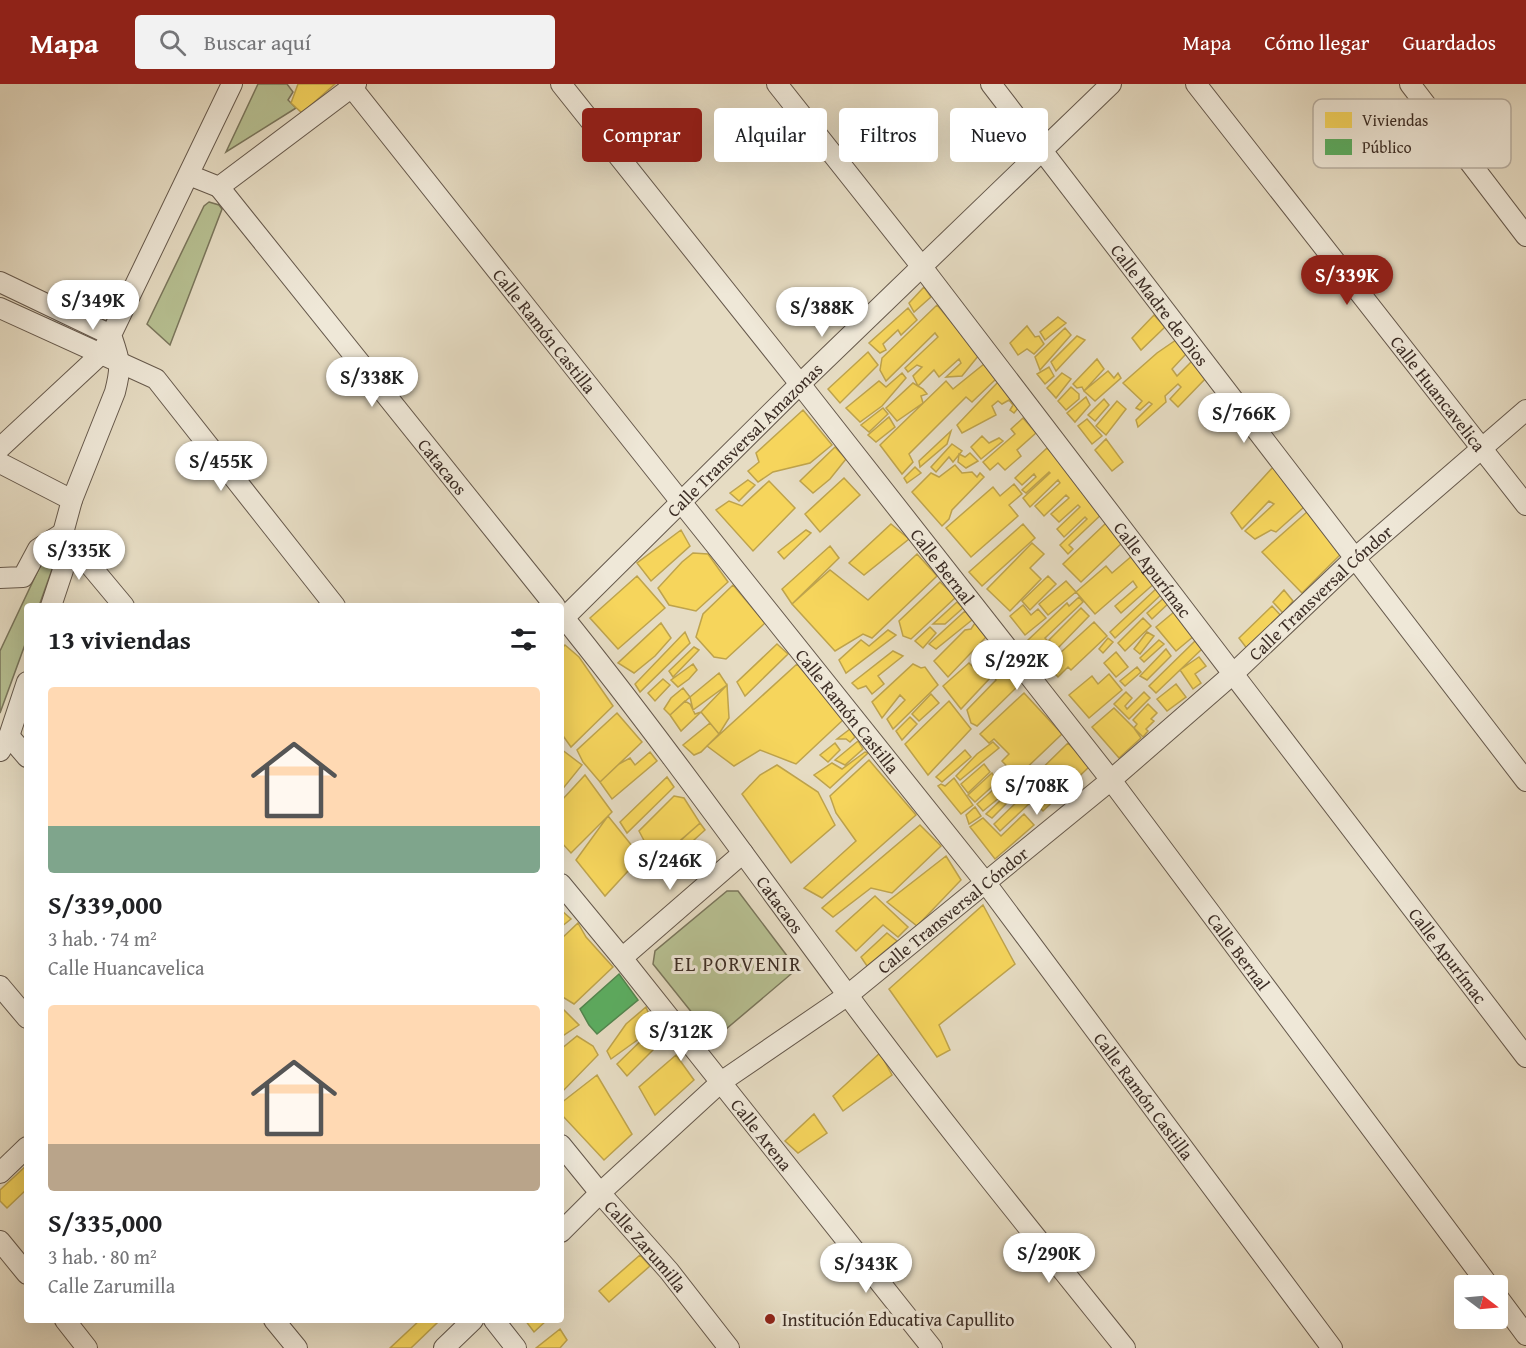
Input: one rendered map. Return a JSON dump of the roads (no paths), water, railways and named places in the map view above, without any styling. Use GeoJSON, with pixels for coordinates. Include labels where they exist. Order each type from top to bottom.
{"type":"FeatureCollection","features":[{"type":"Feature","properties":{"kind":"street"},"geometry":{"type":"LineString","coordinates":[[0,448],[100,354],[232,84]]}},
{"type":"Feature","properties":{"kind":"street","name":"Calle Bernal"},"geometry":{"type":"LineString","coordinates":[[561,84],[1111,780],[1481,1275]]}},
{"type":"Feature","properties":{"kind":"street","name":"Calle Apurímac"},"geometry":{"type":"LineString","coordinates":[[777,84],[922,267],[1526,1057]]}},
{"type":"Feature","properties":{"kind":"street","name":"Calle Madre de Dios"},"geometry":{"type":"LineString","coordinates":[[991,84],[1010,108]]}},
{"type":"Feature","properties":{"kind":"street","name":"Calle Transversal Amazonas"},"geometry":{"type":"LineString","coordinates":[[1048,143],[1112,84]]}},
{"type":"Feature","properties":{"kind":"street","name":"Calle Huancavelica"},"geometry":{"type":"LineString","coordinates":[[1196,84],[1526,505]]}},
{"type":"Feature","properties":{"kind":"street"},"geometry":{"type":"LineString","coordinates":[[1410,84],[1421,99]]}},
{"type":"Feature","properties":{"kind":"street"},"geometry":{"type":"LineString","coordinates":[[189,176],[219,187],[353,85]]}},
{"type":"Feature","properties":{"kind":"street","name":"Calle Ramón Castilla"},"geometry":{"type":"LineString","coordinates":[[353,85],[681,502],[985,882],[1332,1348]]}},
{"type":"Feature","properties":{"kind":"street","name":"Calle Madre de Dios"},"geometry":{"type":"LineString","coordinates":[[1048,157],[1526,781]]}},
{"type":"Feature","properties":{"kind":"street","name":"Calle Transversal Amazonas"},"geometry":{"type":"LineString","coordinates":[[564,611],[681,502],[1029,162]]}},
{"type":"Feature","properties":{"kind":"street"},"geometry":{"type":"LineString","coordinates":[[1474,168],[1526,236]]}},
{"type":"Feature","properties":{"kind":"street","name":"Catacaos"},"geometry":{"type":"LineString","coordinates":[[219,187],[550,603]]}},
{"type":"Feature","properties":{"kind":"street"},"geometry":{"type":"LineString","coordinates":[[0,282],[111,335],[120,362],[114,392],[72,500],[63,533],[63,570],[52,603]]}},
{"type":"Feature","properties":{"kind":"street"},"geometry":{"type":"LineString","coordinates":[[0,308],[156,379],[333,603]]}},
{"type":"Feature","properties":{"kind":"street","name":"Calle Transversal Cóndor"},"geometry":{"type":"LineString","coordinates":[[564,1229],[721,1082],[848,995],[1111,780],[1234,673],[1355,558],[1526,410]]}},
{"type":"Feature","properties":{"kind":"street"},"geometry":{"type":"LineString","coordinates":[[0,463],[72,500]]}},
{"type":"Feature","properties":{"kind":"street"},"geometry":{"type":"LineString","coordinates":[[0,578],[23,577],[38,549],[63,533]]}},
{"type":"Feature","properties":{"kind":"street"},"geometry":{"type":"LineString","coordinates":[[63,533],[121,603]]}},
{"type":"Feature","properties":{"kind":"street","name":"Catacaos"},"geometry":{"type":"LineString","coordinates":[[564,620],[743,853],[848,995],[1003,1196],[1125,1348]]}},
{"type":"Feature","properties":{"kind":"street"},"geometry":{"type":"LineString","coordinates":[[24,690],[5,744],[24,755]]}},
{"type":"Feature","properties":{"kind":"street"},"geometry":{"type":"LineString","coordinates":[[622,958],[743,853]]}},
{"type":"Feature","properties":{"kind":"street","name":"Calle Arena"},"geometry":{"type":"LineString","coordinates":[[564,888],[932,1348]]}},
{"type":"Feature","properties":{"kind":"street"},"geometry":{"type":"LineString","coordinates":[[0,986],[24,1014]]}},
{"type":"Feature","properties":{"kind":"street","name":"Calle Zarumilla"},"geometry":{"type":"LineString","coordinates":[[564,1149],[669,1271],[729,1348]]}},
{"type":"Feature","properties":{"kind":"street"},"geometry":{"type":"LineString","coordinates":[[0,1173],[24,1151]]}},
{"type":"Feature","properties":{"kind":"street"},"geometry":{"type":"LineString","coordinates":[[0,1241],[24,1270]]}},
{"type":"Feature","properties":{"kind":"street"},"geometry":{"type":"LineString","coordinates":[[1508,1311],[1526,1335]]}},
{"type":"Feature","properties":{"kind":"street"},"geometry":{"type":"LineString","coordinates":[[66,1323],[87,1348]]}},
{"type":"Feature","properties":{"kind":"street"},"geometry":{"type":"LineString","coordinates":[[276,1323],[297,1348]]}},
{"type":"Feature","properties":{"kind":"street"},"geometry":{"type":"LineString","coordinates":[[444,1348],[470,1323]]}},
{"type":"Feature","properties":{"kind":"street"},"geometry":{"type":"LineString","coordinates":[[496,1323],[516,1348]]}},
{"type":"Feature","properties":{"kind":"place","name":"Institución Educativa Capullito"},"geometry":{"type":"Point","coordinates":[770,1319]}},
{"type":"Feature","properties":{"kind":"district","name":"EL PORVENIR"},"geometry":{"type":"Point","coordinates":[738,963]}}]}
